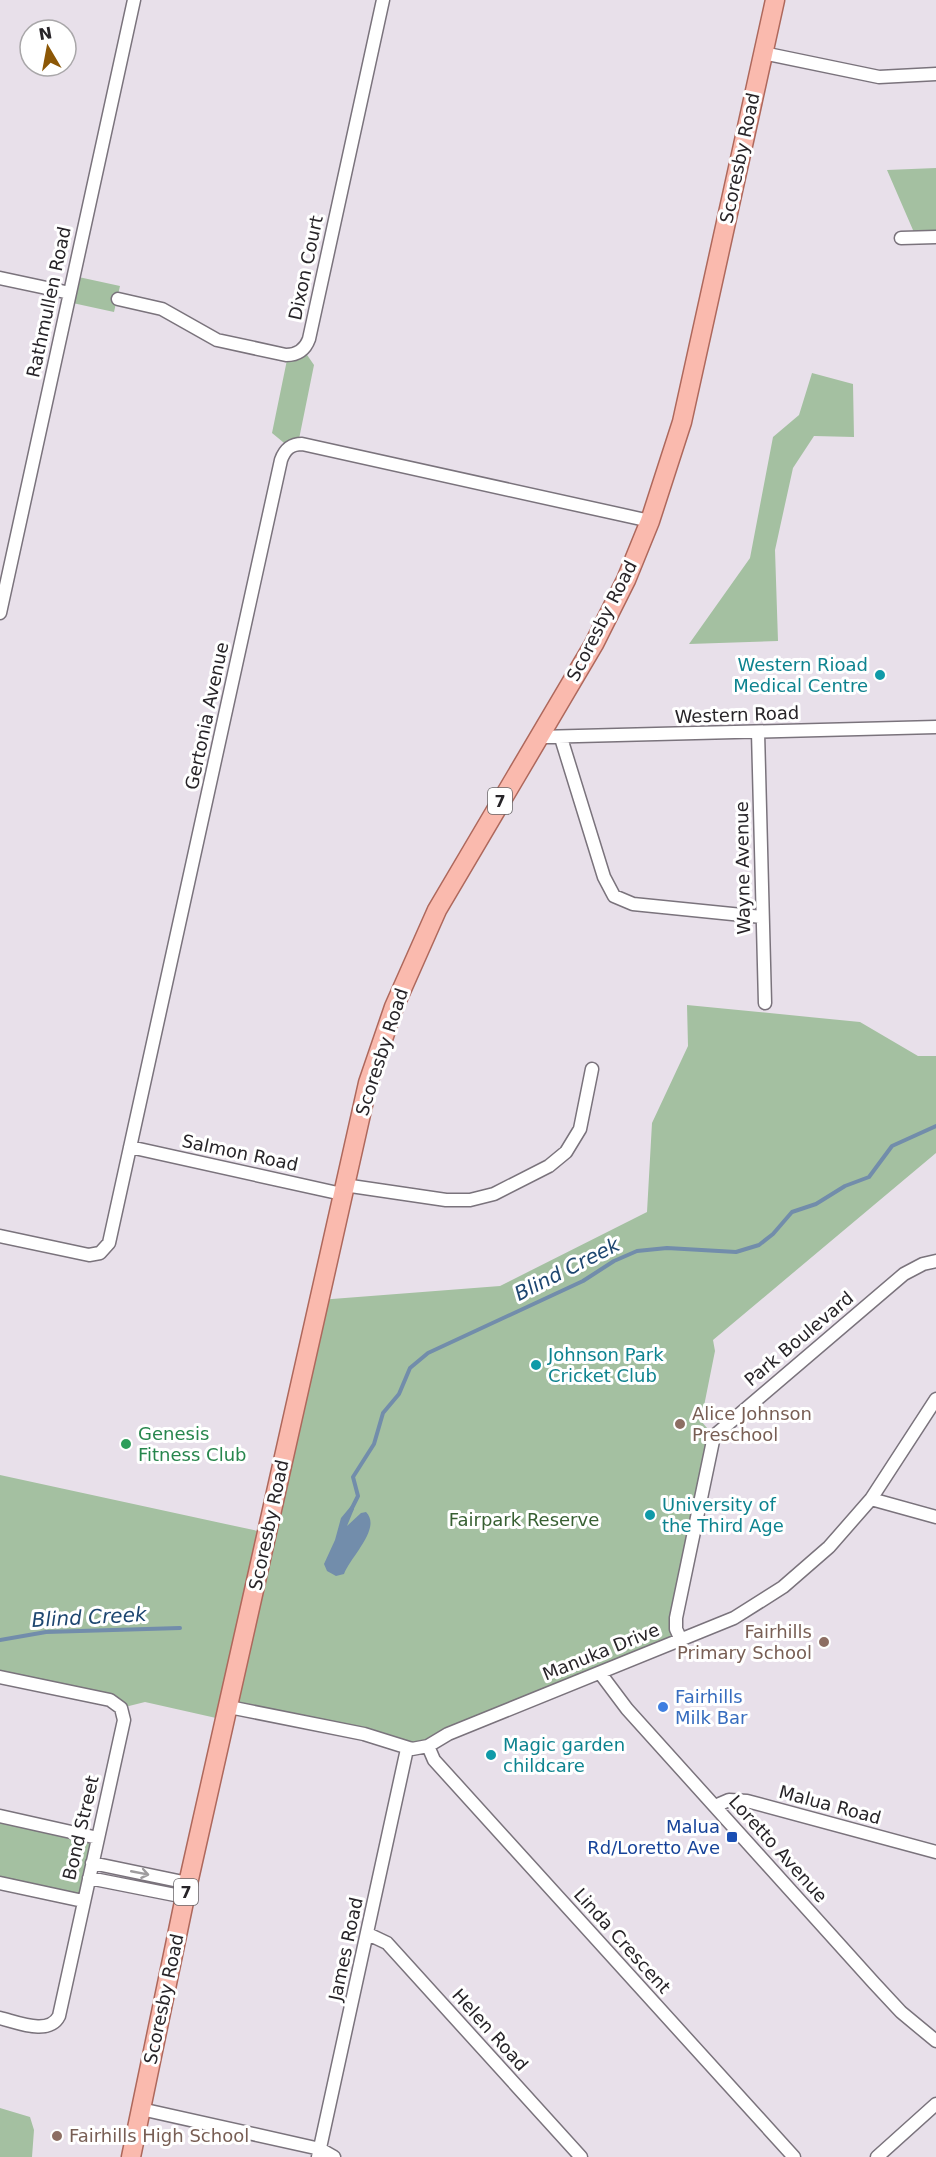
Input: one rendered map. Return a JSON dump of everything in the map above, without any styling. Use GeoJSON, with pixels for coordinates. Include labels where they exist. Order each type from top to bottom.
{"type":"FeatureCollection","features":[{"type":"Feature","properties":{"kind":"main road","name":"Scoresby Road"},"geometry":{"type":"LineString","coordinates":[[131,2157],[186,1890],[229,1707],[363,1101],[380,1045],[419,948],[458,872],[599,633],[650,521],[684,416],[775,0]]}},
{"type":"Feature","properties":{"kind":"street","name":"Rathmullen Road"},"geometry":{"type":"LineString","coordinates":[[0,613],[134,0]]}},
{"type":"Feature","properties":{"kind":"street","name":"Dixon Court"},"geometry":{"type":"LineString","coordinates":[[118,299],[162,309],[218,340],[286,355],[296,354],[303,349],[309,339],[383,0]]}},
{"type":"Feature","properties":{"kind":"street"},"geometry":{"type":"LineString","coordinates":[[763,53],[879,77],[936,75]]}},
{"type":"Feature","properties":{"kind":"street"},"geometry":{"type":"LineString","coordinates":[[901,238],[936,237]]}},
{"type":"Feature","properties":{"kind":"street"},"geometry":{"type":"LineString","coordinates":[[0,278],[70,293]]}},
{"type":"Feature","properties":{"kind":"street","name":"Gertonia Avenue"},"geometry":{"type":"LineString","coordinates":[[0,1236],[94,1255],[104,1251],[109,1243],[281,460],[286,450],[292,445],[302,444],[650,521]]}},
{"type":"Feature","properties":{"kind":"street","name":"Western Road"},"geometry":{"type":"LineString","coordinates":[[539,737],[936,727]]}},
{"type":"Feature","properties":{"kind":"street","name":"Wayne Avenue"},"geometry":{"type":"LineString","coordinates":[[758,732],[765,1003]]}},
{"type":"Feature","properties":{"kind":"street"},"geometry":{"type":"LineString","coordinates":[[561,738],[606,884],[614,896],[626,903],[762,917]]}},
{"type":"Feature","properties":{"kind":"street","name":"Salmon Road"},"geometry":{"type":"LineString","coordinates":[[130,1147],[343,1189],[446,1200],[471,1200],[494,1194],[549,1166],[566,1152],[580,1129],[592,1069]]}},
{"type":"Feature","properties":{"kind":"street","name":"Park Boulevard"},"geometry":{"type":"LineString","coordinates":[[681,1640],[676,1629],[676,1618],[714,1436],[904,1274],[923,1264],[936,1261]]}},
{"type":"Feature","properties":{"kind":"street","name":"Manuka Drive"},"geometry":{"type":"LineString","coordinates":[[408,1749],[428,1746],[448,1734],[734,1618],[783,1587],[829,1546],[872,1498],[936,1399]]}},
{"type":"Feature","properties":{"kind":"street"},"geometry":{"type":"LineString","coordinates":[[872,1498],[936,1517]]}},
{"type":"Feature","properties":{"kind":"street","name":"Loretto Avenue"},"geometry":{"type":"LineString","coordinates":[[600,1673],[621,1702],[901,2012],[936,2041]]}},
{"type":"Feature","properties":{"kind":"street","name":"Bond Street"},"geometry":{"type":"LineString","coordinates":[[0,1677],[110,1700],[121,1707],[124,1720],[56,2022],[40,2027],[0,2018]]}},
{"type":"Feature","properties":{"kind":"street"},"geometry":{"type":"LineString","coordinates":[[229,1707],[364,1734],[392,1741],[408,1749]]}},
{"type":"Feature","properties":{"kind":"street","name":"Linda Crescent"},"geometry":{"type":"LineString","coordinates":[[428,1746],[434,1760],[794,2157]]}},
{"type":"Feature","properties":{"kind":"street","name":"James Road"},"geometry":{"type":"LineString","coordinates":[[319,2153],[408,1749]]}},
{"type":"Feature","properties":{"kind":"street","name":"Malua Road"},"geometry":{"type":"LineString","coordinates":[[715,1806],[729,1800],[747,1801],[936,1852]]}},
{"type":"Feature","properties":{"kind":"street"},"geometry":{"type":"LineString","coordinates":[[0,1816],[98,1838]]}},
{"type":"Feature","properties":{"kind":"street"},"geometry":{"type":"LineString","coordinates":[[92,1863],[186,1890]]}},
{"type":"Feature","properties":{"kind":"street"},"geometry":{"type":"LineString","coordinates":[[89,1878],[186,1890]]}},
{"type":"Feature","properties":{"kind":"street"},"geometry":{"type":"LineString","coordinates":[[0,1883],[83,1901]]}},
{"type":"Feature","properties":{"kind":"street","name":"Helen Road"},"geometry":{"type":"LineString","coordinates":[[368,1934],[387,1943],[581,2157]]}},
{"type":"Feature","properties":{"kind":"street"},"geometry":{"type":"LineString","coordinates":[[877,2157],[936,2104]]}},
{"type":"Feature","properties":{"kind":"street"},"geometry":{"type":"LineString","coordinates":[[141,2109],[334,2157]]}},
{"type":"Feature","properties":{"kind":"green space"},"geometry":{"type":"Polygon","coordinates":[[[936,168],[936,237],[916,237],[887,170],[936,168]]]}},
{"type":"Feature","properties":{"kind":"green space"},"geometry":{"type":"Polygon","coordinates":[[[74,276],[120,286],[114,312],[68,302],[74,276]]]}},
{"type":"Feature","properties":{"kind":"green space"},"geometry":{"type":"Polygon","coordinates":[[[303,349],[314,365],[298,444],[289,447],[272,433],[288,355],[303,349]]]}},
{"type":"Feature","properties":{"kind":"green space"},"geometry":{"type":"Polygon","coordinates":[[[812,373],[853,384],[854,437],[814,436],[793,468],[775,550],[778,641],[689,644],[750,558],[773,437],[799,415],[812,373]]]}},
{"type":"Feature","properties":{"kind":"green space","name":"Fairpark Reserve"},"geometry":{"type":"Polygon","coordinates":[[[687,1005],[860,1022],[918,1056],[936,1056],[936,1153],[713,1340],[715,1351],[701,1421],[714,1436],[676,1618],[681,1640],[428,1746],[229,1707],[225,1720],[145,1702],[121,1708],[0,1677],[0,1475],[267,1533],[319,1300],[500,1286],[647,1212],[652,1123],[688,1046],[687,1005]]]}},
{"type":"Feature","properties":{"kind":"green space"},"geometry":{"type":"Polygon","coordinates":[[[0,1816],[98,1838],[83,1901],[0,1883],[0,1816]]]}},
{"type":"Feature","properties":{"kind":"green space"},"geometry":{"type":"Polygon","coordinates":[[[0,2108],[30,2117],[34,2130],[32,2157],[0,2157],[0,2108]]]}},
{"type":"Feature","properties":{"kind":"water"},"geometry":{"type":"Polygon","coordinates":[[[351,1506],[354,1509],[347,1526],[361,1513],[366,1512],[370,1519],[370,1526],[364,1542],[344,1574],[336,1576],[327,1571],[324,1564],[335,1540],[341,1518],[351,1506]]]}},
{"type":"Feature","properties":{"kind":"waterway","name":"Blind Creek"},"geometry":{"type":"LineString","coordinates":[[351,1510],[358,1496],[353,1477],[374,1444],[383,1413],[399,1394],[410,1368],[428,1353],[583,1281],[614,1261],[637,1251],[667,1248],[736,1252],[759,1245],[773,1234],[792,1212],[816,1204],[845,1186],[869,1177],[892,1146],[936,1126]]}},
{"type":"Feature","properties":{"kind":"waterway","name":"Blind Creek"},"geometry":{"type":"LineString","coordinates":[[0,1640],[46,1632],[180,1628]]}},
{"type":"Feature","properties":{"kind":"place","name":"Western Rioad Medical Centre"},"geometry":{"type":"Point","coordinates":[880,675]}},
{"type":"Feature","properties":{"kind":"place","name":"Johnson Park Cricket Club"},"geometry":{"type":"Point","coordinates":[536,1365]}},
{"type":"Feature","properties":{"kind":"place","name":"Alice Johnson Preschool"},"geometry":{"type":"Point","coordinates":[680,1424]}},
{"type":"Feature","properties":{"kind":"place","name":"Genesis Fitness Club"},"geometry":{"type":"Point","coordinates":[126,1444]}},
{"type":"Feature","properties":{"kind":"place","name":"University of the Third Age"},"geometry":{"type":"Point","coordinates":[650,1515]}},
{"type":"Feature","properties":{"kind":"place","name":"Fairhills Primary School"},"geometry":{"type":"Point","coordinates":[824,1642]}},
{"type":"Feature","properties":{"kind":"place","name":"Fairhills Milk Bar"},"geometry":{"type":"Point","coordinates":[663,1707]}},
{"type":"Feature","properties":{"kind":"place","name":"Magic garden childcare"},"geometry":{"type":"Point","coordinates":[491,1755]}},
{"type":"Feature","properties":{"kind":"place","name":"Malua Rd/Loretto Ave"},"geometry":{"type":"Point","coordinates":[732,1837]}},
{"type":"Feature","properties":{"kind":"place","name":"Fairhills High School"},"geometry":{"type":"Point","coordinates":[57,2136]}}]}
